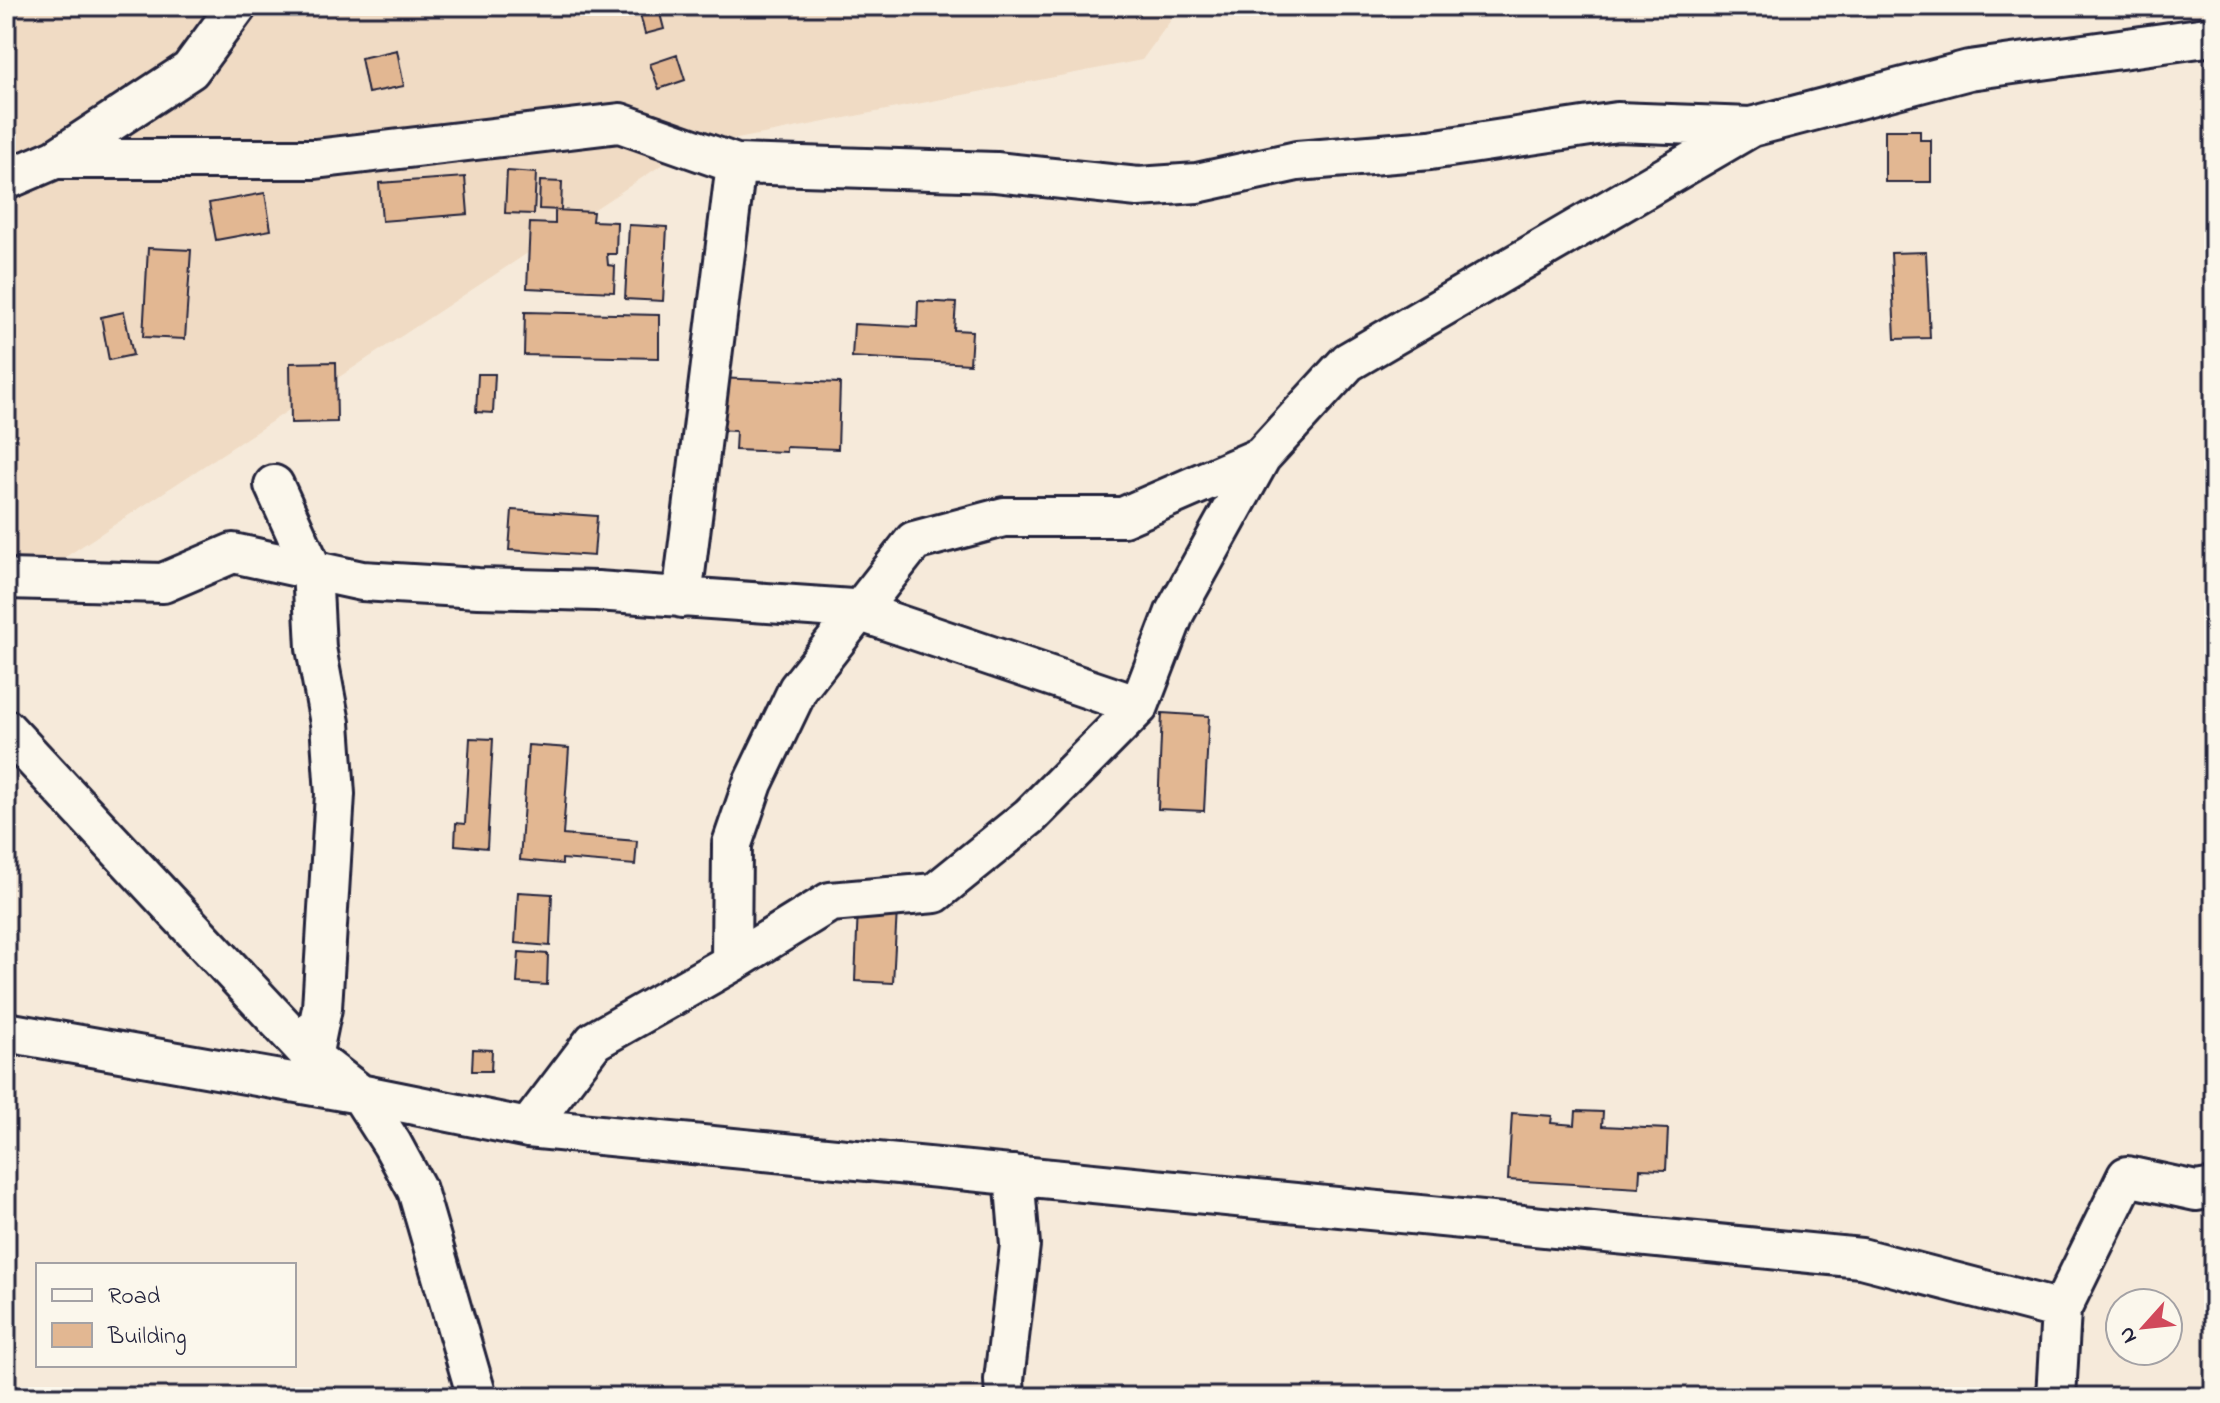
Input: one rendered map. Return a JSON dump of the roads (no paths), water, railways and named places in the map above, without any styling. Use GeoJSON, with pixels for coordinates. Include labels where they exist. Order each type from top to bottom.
{"type":"FeatureCollection","features":[{"type":"Feature","properties":{"kind":"street"},"geometry":{"type":"LineString","coordinates":[[6,180],[55,159],[190,70],[237,6]]}},
{"type":"Feature","properties":{"kind":"street"},"geometry":{"type":"LineString","coordinates":[[528,1128],[594,1041],[830,902],[935,893],[1030,816],[1139,706],[1175,612],[1261,457],[1348,362],[1751,127],[1969,70],[2214,36]]}},
{"type":"Feature","properties":{"kind":"street"},"geometry":{"type":"LineString","coordinates":[[55,159],[315,159],[620,123],[736,164],[996,172],[1138,187],[1197,183],[1297,161],[1430,150],[1617,122],[1751,127]]}},
{"type":"Feature","properties":{"kind":"street"},"geometry":{"type":"LineString","coordinates":[[682,598],[736,164]]}},
{"type":"Feature","properties":{"kind":"street"},"geometry":{"type":"LineString","coordinates":[[731,963],[732,844],[753,783],[798,689],[914,541],[1004,517],[1123,517],[1261,457]]}},
{"type":"Feature","properties":{"kind":"street"},"geometry":{"type":"LineString","coordinates":[[274,485],[312,569],[316,648],[330,723],[335,794],[322,1008],[312,1057]]}},
{"type":"Feature","properties":{"kind":"street"},"geometry":{"type":"LineString","coordinates":[[6,579],[163,583],[233,553],[362,581],[597,591],[852,609],[1139,706]]}},
{"type":"Feature","properties":{"kind":"street"},"geometry":{"type":"LineString","coordinates":[[6,729],[312,1057],[360,1094],[417,1190],[477,1397]]}},
{"type":"Feature","properties":{"kind":"street"},"geometry":{"type":"LineString","coordinates":[[6,1032],[360,1094],[528,1128],[1861,1258],[2061,1310]]}},
{"type":"Feature","properties":{"kind":"street"},"geometry":{"type":"LineString","coordinates":[[1005,1397],[1004,1380],[1020,1245],[1014,1175]]}},
{"type":"Feature","properties":{"kind":"street"},"geometry":{"type":"LineString","coordinates":[[2056,1397],[2061,1310],[2127,1176],[2196,1191],[2214,1188]]}}]}
